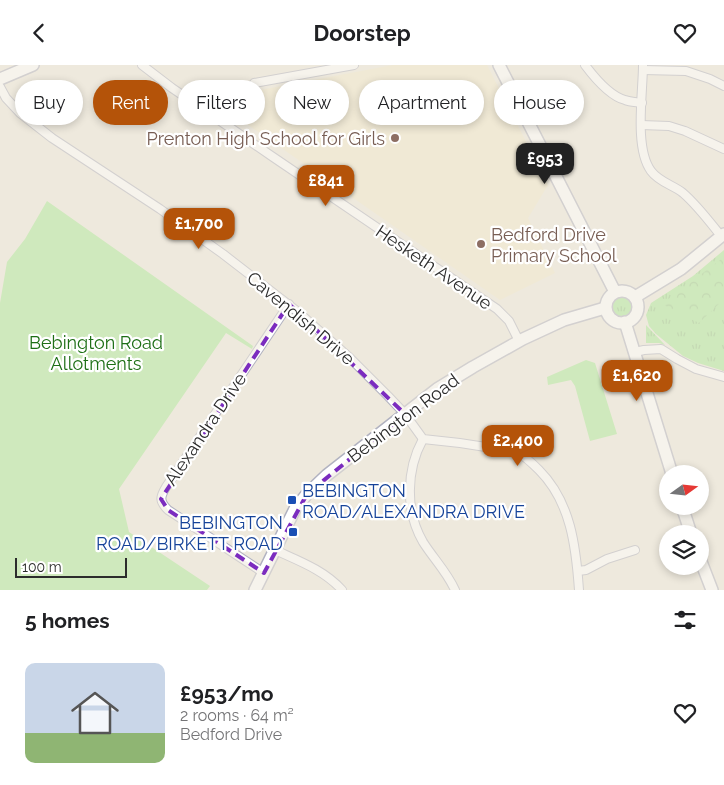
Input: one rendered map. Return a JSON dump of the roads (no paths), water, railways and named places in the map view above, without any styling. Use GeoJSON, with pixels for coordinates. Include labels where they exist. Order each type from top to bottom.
{"type":"FeatureCollection","features":[{"type":"Feature","properties":{"kind":"main road"},"geometry":{"type":"LineString","coordinates":[[0,79],[33,65]]}},
{"type":"Feature","properties":{"kind":"main road"},"geometry":{"type":"LineString","coordinates":[[499,65],[615,292]]}},
{"type":"Feature","properties":{"kind":"main road"},"geometry":{"type":"LineString","coordinates":[[634,297],[681,269],[723,235]]}},
{"type":"Feature","properties":{"kind":"main road"},"geometry":{"type":"LineString","coordinates":[[627,291],[634,297],[638,306],[633,318],[618,323],[608,315],[606,303],[608,297],[615,292],[627,291]]}},
{"type":"Feature","properties":{"kind":"main road","name":"Bebington Road"},"geometry":{"type":"LineString","coordinates":[[255,590],[295,509],[307,494],[327,475],[437,389],[480,363],[519,341],[564,320],[606,308]]}},
{"type":"Feature","properties":{"kind":"main road"},"geometry":{"type":"LineString","coordinates":[[625,322],[669,465]]}},
{"type":"Feature","properties":{"kind":"main road"},"geometry":{"type":"LineString","coordinates":[[706,575],[712,590]]}},
{"type":"Feature","properties":{"kind":"street","name":"Hesketh Avenue"},"geometry":{"type":"LineString","coordinates":[[142,65],[178,90]]}},
{"type":"Feature","properties":{"kind":"street"},"geometry":{"type":"LineString","coordinates":[[265,81],[354,65]]}},
{"type":"Feature","properties":{"kind":"street"},"geometry":{"type":"LineString","coordinates":[[586,65],[599,82],[614,95],[623,100],[642,103]]}},
{"type":"Feature","properties":{"kind":"street"},"geometry":{"type":"LineString","coordinates":[[723,235],[681,191],[657,178],[650,170],[642,148],[643,67],[686,71],[724,85]]}},
{"type":"Feature","properties":{"kind":"street","name":"Cavendish Drive"},"geometry":{"type":"LineString","coordinates":[[0,87],[6,98],[20,113],[52,138],[160,209],[298,311],[350,358],[405,414],[424,439]]}},
{"type":"Feature","properties":{"kind":"street","name":"Hesketh Avenue"},"geometry":{"type":"LineString","coordinates":[[227,125],[497,309],[509,321],[519,341]]}},
{"type":"Feature","properties":{"kind":"street"},"geometry":{"type":"LineString","coordinates":[[641,125],[669,126],[685,131],[724,149]]}},
{"type":"Feature","properties":{"kind":"street","name":"Alexandra Drive"},"geometry":{"type":"LineString","coordinates":[[264,573],[168,510],[161,499],[166,487],[289,304]]}},
{"type":"Feature","properties":{"kind":"street"},"geometry":{"type":"LineString","coordinates":[[635,352],[644,349],[661,349],[696,369],[724,377]]}},
{"type":"Feature","properties":{"kind":"street"},"geometry":{"type":"LineString","coordinates":[[455,590],[423,541],[415,526],[411,510],[410,493],[413,464],[424,439],[466,443],[518,453],[535,465],[548,479],[561,501],[567,516],[574,544],[579,590]]}},
{"type":"Feature","properties":{"kind":"street"},"geometry":{"type":"LineString","coordinates":[[275,550],[320,571],[334,581],[340,589]]}},
{"type":"Feature","properties":{"kind":"street"},"geometry":{"type":"LineString","coordinates":[[578,571],[635,550]]}},
{"type":"Feature","properties":{"kind":"place","name":"Prenton High School for Girls"},"geometry":{"type":"Point","coordinates":[395,138]}},
{"type":"Feature","properties":{"kind":"place","name":"Bedford Drive Primary School"},"geometry":{"type":"Point","coordinates":[481,244]}},
{"type":"Feature","properties":{"kind":"place","name":"BEBINGTON ROAD/ALEXANDRA DRIVE"},"geometry":{"type":"Point","coordinates":[292,500]}},
{"type":"Feature","properties":{"kind":"place","name":"BEBINGTON ROAD/BIRKETT ROAD"},"geometry":{"type":"Point","coordinates":[293,532]}},
{"type":"Feature","properties":{"kind":"park label","name":"Bebington Road Allotments"},"geometry":{"type":"Point","coordinates":[96,352]}}]}
